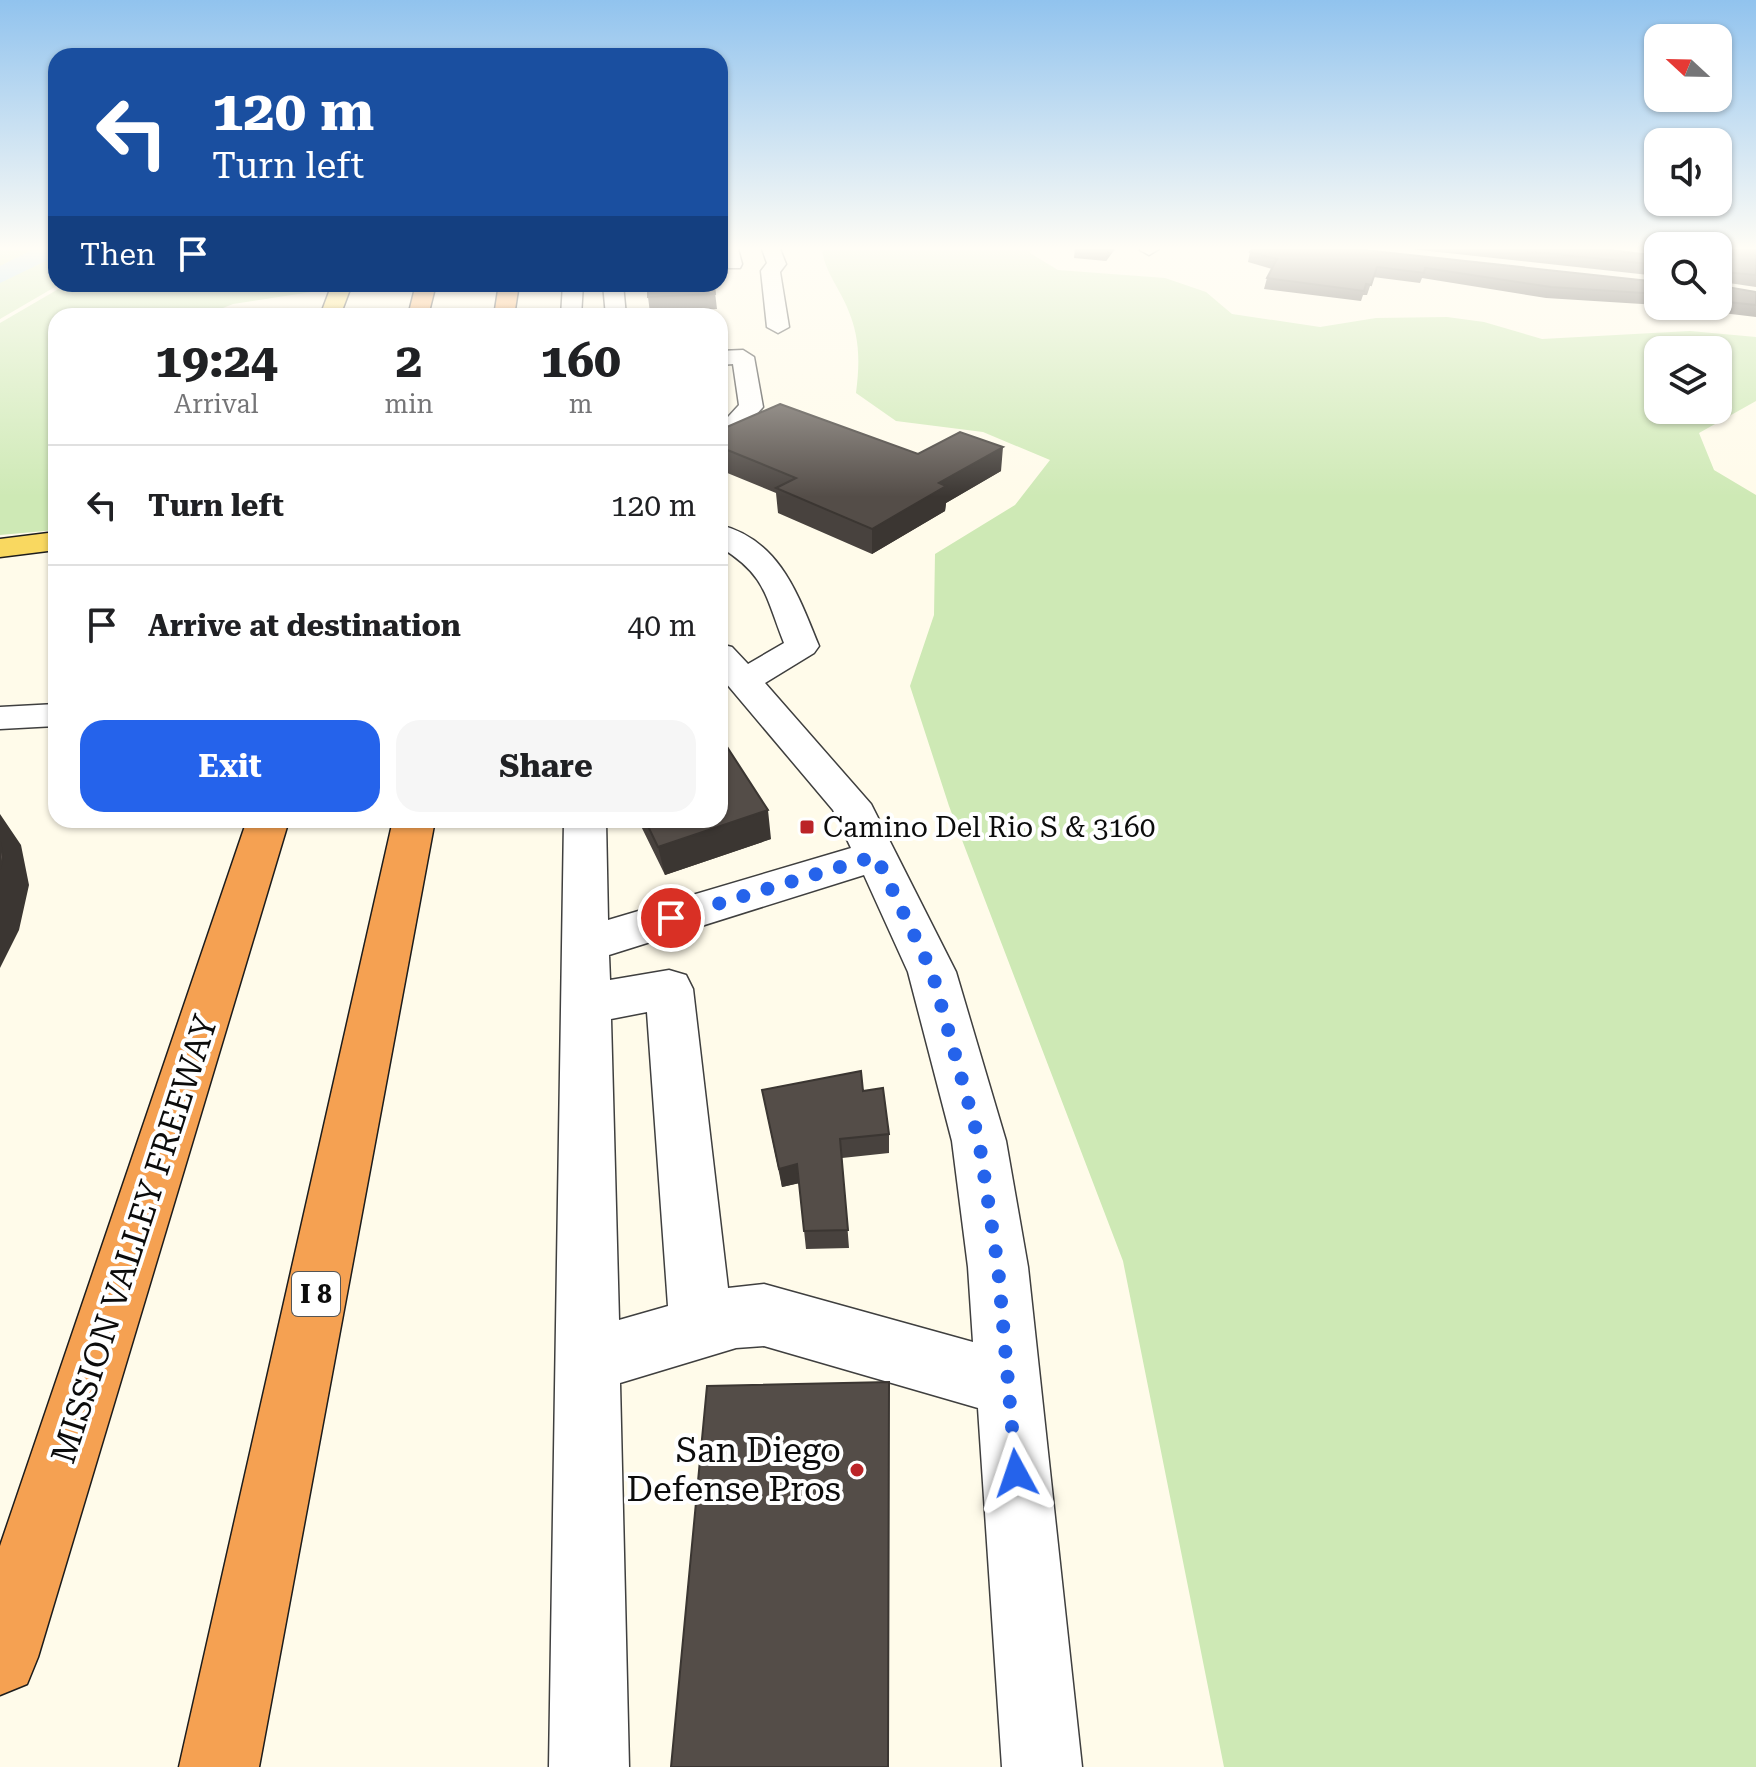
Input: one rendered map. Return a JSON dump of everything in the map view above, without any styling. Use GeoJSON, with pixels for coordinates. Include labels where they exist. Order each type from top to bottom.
{"type":"FeatureCollection","features":[{"type":"Feature","properties":{"kind":"highway","name":"MISSION VALLEY FREEWAY"},"geometry":{"type":"LineString","coordinates":[[0,1657],[265,828]]}},
{"type":"Feature","properties":{"kind":"highway","name":"I 8"},"geometry":{"type":"LineString","coordinates":[[219,1767],[412,828]]}},
{"type":"Feature","properties":{"kind":"main road"},"geometry":{"type":"LineString","coordinates":[[0,548],[48,542]]}},
{"type":"Feature","properties":{"kind":"street"},"geometry":{"type":"LineString","coordinates":[[728,350],[743,357],[751,407],[731,409],[740,428],[728,431]]}},
{"type":"Feature","properties":{"kind":"street"},"geometry":{"type":"LineString","coordinates":[[728,539],[758,557],[776,581],[802,646],[732,668],[851,804],[932,972],[979,1141],[998,1267],[1042,1767]]}},
{"type":"Feature","properties":{"kind":"street"},"geometry":{"type":"LineString","coordinates":[[0,718],[48,715]]}},
{"type":"Feature","properties":{"kind":"street"},"geometry":{"type":"LineString","coordinates":[[585,828],[583,1004],[589,1767]]}},
{"type":"Feature","properties":{"kind":"street"},"geometry":{"type":"LineString","coordinates":[[583,945],[876,856]]}},
{"type":"Feature","properties":{"kind":"street"},"geometry":{"type":"LineString","coordinates":[[583,1004],[669,989],[701,1328]]}},
{"type":"Feature","properties":{"kind":"street"},"geometry":{"type":"LineString","coordinates":[[588,1361],[736,1317],[764,1315],[1008,1384]]}},
{"type":"Feature","properties":{"kind":"green space"},"geometry":{"type":"Polygon","coordinates":[[[0,331],[48,331],[48,531],[0,535],[0,331]]]}},
{"type":"Feature","properties":{"kind":"green space"},"geometry":{"type":"Polygon","coordinates":[[[855,331],[1516,331],[1542,339],[1695,331],[1756,337],[1756,401],[1732,414],[1732,336],[1644,336],[1644,424],[1715,424],[1699,433],[1714,470],[1756,495],[1756,1767],[1224,1767],[1123,1261],[949,806],[910,686],[934,615],[935,554],[1015,505],[1050,460],[983,432],[896,421],[856,393],[858,360],[855,331]]]}},
{"type":"Feature","properties":{"kind":"building"},"geometry":{"type":"Polygon","coordinates":[[[780,404],[918,454],[960,432],[1003,447],[939,483],[946,486],[872,529],[776,488],[796,478],[728,450],[728,427],[780,404]]]}},
{"type":"Feature","properties":{"kind":"building"},"geometry":{"type":"Polygon","coordinates":[[[728,748],[768,810],[728,823],[728,748]]]}},
{"type":"Feature","properties":{"kind":"building"},"geometry":{"type":"Polygon","coordinates":[[[649,828],[714,828],[658,847],[649,828]]]}},
{"type":"Feature","properties":{"kind":"building"},"geometry":{"type":"Polygon","coordinates":[[[0,842],[3,857],[0,869],[0,842]]]}},
{"type":"Feature","properties":{"kind":"building"},"geometry":{"type":"Polygon","coordinates":[[[861,1071],[863,1091],[883,1088],[889,1134],[840,1139],[848,1230],[804,1231],[797,1164],[779,1169],[762,1090],[861,1071]]]}},
{"type":"Feature","properties":{"kind":"building"},"geometry":{"type":"Polygon","coordinates":[[[889,1382],[888,1767],[671,1767],[707,1386],[889,1382]]]}},
{"type":"Feature","properties":{"kind":"place","name":"Camino Del Rio S & 3160"},"geometry":{"type":"Point","coordinates":[807,827]}},
{"type":"Feature","properties":{"kind":"place","name":"San Diego Defense Pros"},"geometry":{"type":"Point","coordinates":[857,1470]}},
{"type":"Feature","properties":{"kind":"route"},"geometry":{"type":"LineString","coordinates":[[671,918],[876,856],[932,972],[979,1141],[998,1267],[1016,1473]]}}]}
